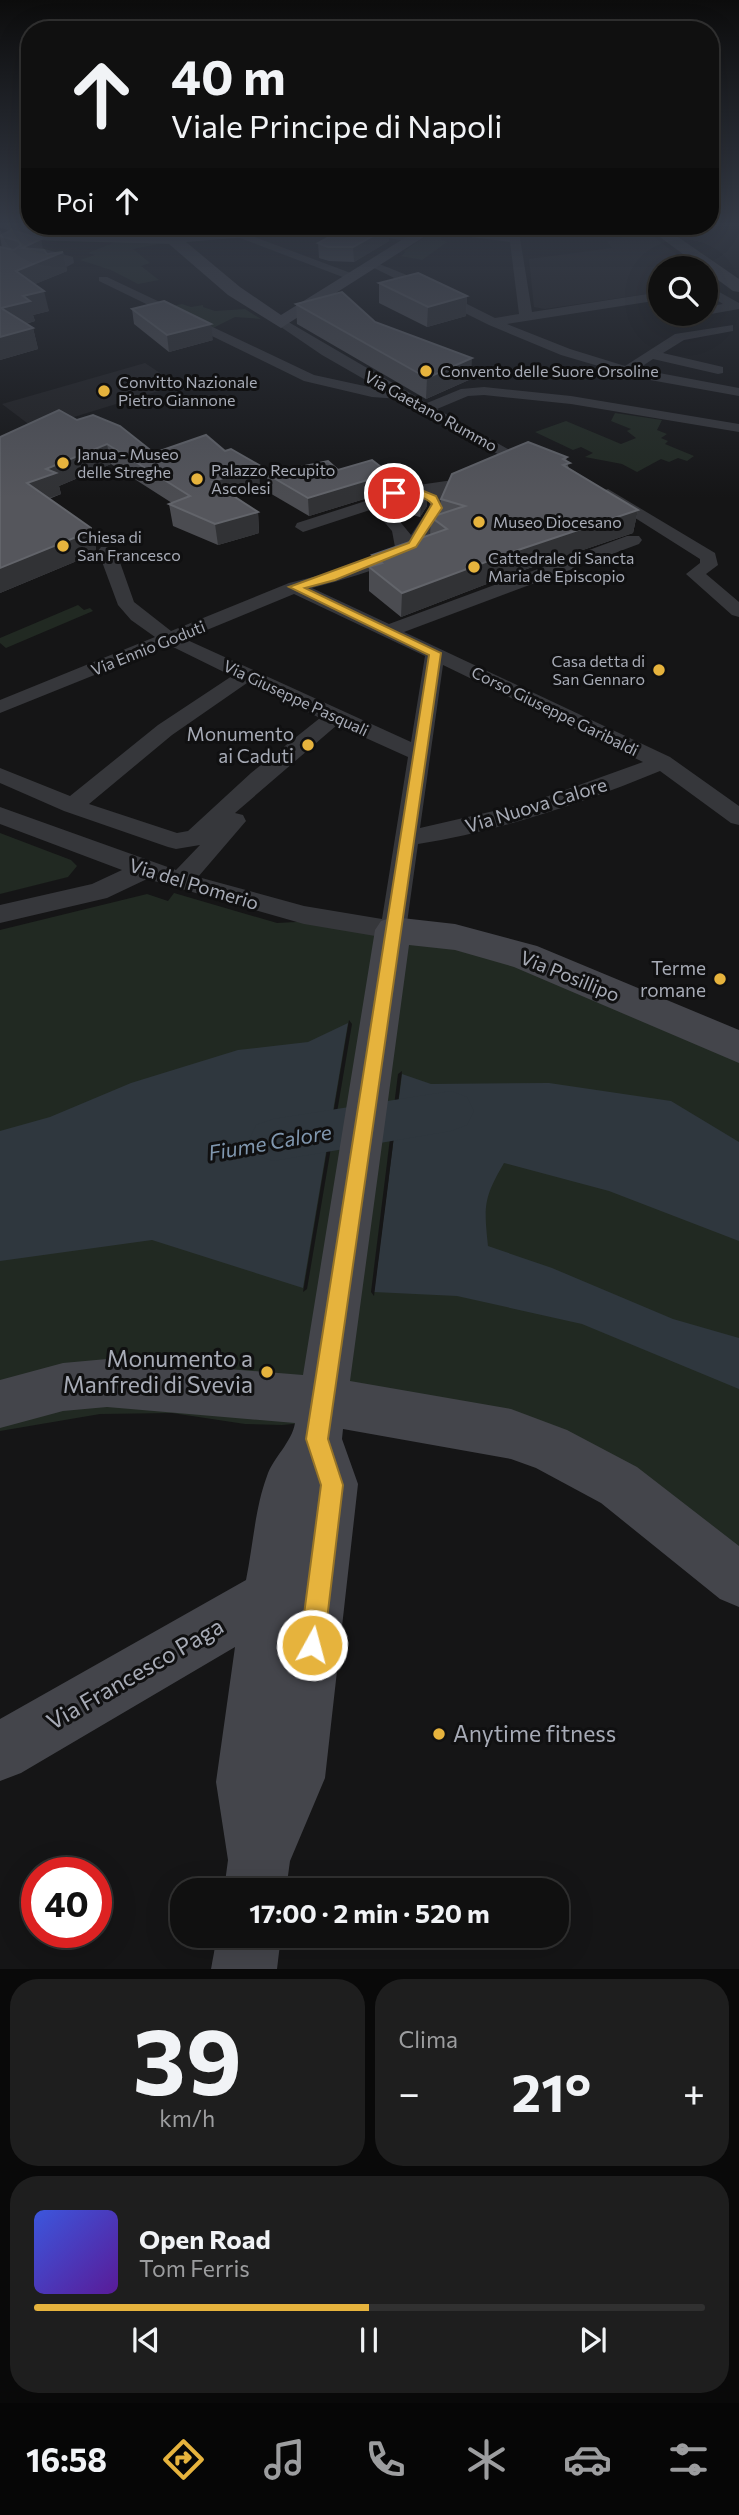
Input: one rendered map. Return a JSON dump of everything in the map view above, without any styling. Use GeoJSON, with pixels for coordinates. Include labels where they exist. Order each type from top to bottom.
{"type":"FeatureCollection","features":[{"type":"Feature","properties":{"kind":"street"},"geometry":{"type":"LineString","coordinates":[[173,314],[309,378],[372,393],[401,395]]}},
{"type":"Feature","properties":{"kind":"street"},"geometry":{"type":"LineString","coordinates":[[268,314],[281,323],[295,314]]}},
{"type":"Feature","properties":{"kind":"street"},"geometry":{"type":"LineString","coordinates":[[476,314],[542,343],[626,370],[676,382],[739,392]]}},
{"type":"Feature","properties":{"kind":"street"},"geometry":{"type":"LineString","coordinates":[[493,322],[540,314]]}},
{"type":"Feature","properties":{"kind":"street"},"geometry":{"type":"LineString","coordinates":[[718,321],[734,331]]}},
{"type":"Feature","properties":{"kind":"street","name":"Via Gaetano Rummo"},"geometry":{"type":"LineString","coordinates":[[281,323],[424,409],[510,456]]}},
{"type":"Feature","properties":{"kind":"street"},"geometry":{"type":"LineString","coordinates":[[626,370],[680,337],[734,331]]}},
{"type":"Feature","properties":{"kind":"street"},"geometry":{"type":"LineString","coordinates":[[652,355],[718,370]]}},
{"type":"Feature","properties":{"kind":"street"},"geometry":{"type":"LineString","coordinates":[[424,409],[466,392],[484,391],[596,404],[739,428]]}},
{"type":"Feature","properties":{"kind":"street"},"geometry":{"type":"LineString","coordinates":[[496,468],[510,456],[528,456]]}},
{"type":"Feature","properties":{"kind":"street"},"geometry":{"type":"LineString","coordinates":[[303,527],[385,509],[413,520],[469,479]]}},
{"type":"Feature","properties":{"kind":"street"},"geometry":{"type":"LineString","coordinates":[[595,486],[709,557],[709,565],[695,574],[739,611]]}},
{"type":"Feature","properties":{"kind":"street"},"geometry":{"type":"LineString","coordinates":[[385,509],[394,493],[414,492],[428,495],[438,501]]}},
{"type":"Feature","properties":{"kind":"street"},"geometry":{"type":"LineString","coordinates":[[404,551],[420,535],[438,501]]}},
{"type":"Feature","properties":{"kind":"street"},"geometry":{"type":"LineString","coordinates":[[385,509],[404,538],[404,551]]}},
{"type":"Feature","properties":{"kind":"street"},"geometry":{"type":"LineString","coordinates":[[388,631],[633,540]]}},
{"type":"Feature","properties":{"kind":"street","name":"Via Giuseppe Pasquali"},"geometry":{"type":"LineString","coordinates":[[107,551],[114,561],[120,593],[125,602],[136,614],[172,639],[340,720],[420,754]]}},
{"type":"Feature","properties":{"kind":"street","name":"Via Ennio Goduti"},"geometry":{"type":"LineString","coordinates":[[0,708],[295,587],[331,578],[404,551]]}},
{"type":"Feature","properties":{"kind":"street","name":"Corso Giuseppe Garibaldi"},"geometry":{"type":"LineString","coordinates":[[295,587],[662,762],[739,817]]}},
{"type":"Feature","properties":{"kind":"street"},"geometry":{"type":"LineString","coordinates":[[257,1875],[267,1797],[247,1763],[270,1596],[291,1479],[319,1426],[435,653]]}},
{"type":"Feature","properties":{"kind":"street"},"geometry":{"type":"LineString","coordinates":[[72,806],[165,730],[246,675]]}},
{"type":"Feature","properties":{"kind":"street"},"geometry":{"type":"LineString","coordinates":[[0,775],[72,806],[176,841],[187,840],[195,838],[340,720]]}},
{"type":"Feature","properties":{"kind":"street","name":"Via Nuova Calore"},"geometry":{"type":"LineString","coordinates":[[407,838],[440,833],[511,815],[662,762]]}},
{"type":"Feature","properties":{"kind":"street"},"geometry":{"type":"LineString","coordinates":[[181,881],[271,776]]}},
{"type":"Feature","properties":{"kind":"street","name":"Via del Pomerio"},"geometry":{"type":"LineString","coordinates":[[0,816],[144,870],[342,925],[390,948]]}},
{"type":"Feature","properties":{"kind":"street"},"geometry":{"type":"LineString","coordinates":[[58,901],[81,888],[96,870],[94,860],[84,848]]}},
{"type":"Feature","properties":{"kind":"street"},"geometry":{"type":"LineString","coordinates":[[0,914],[98,892],[144,870]]}},
{"type":"Feature","properties":{"kind":"street","name":"Via Posillipo"},"geometry":{"type":"LineString","coordinates":[[390,948],[456,937],[524,956],[739,1047]]}},
{"type":"Feature","properties":{"kind":"street"},"geometry":{"type":"LineString","coordinates":[[0,1405],[63,1387],[107,1383],[319,1426],[486,1429],[511,1434],[549,1447],[619,1485],[739,1580]]}},
{"type":"Feature","properties":{"kind":"street"},"geometry":{"type":"LineString","coordinates":[[267,1797],[295,1778],[332,1485],[319,1426]]}},
{"type":"Feature","properties":{"kind":"street","name":"Via Francesco Paga"},"geometry":{"type":"LineString","coordinates":[[0,1752],[270,1596]]}},
{"type":"Feature","properties":{"kind":"street"},"geometry":{"type":"LineString","coordinates":[[244,1969],[247,1948]]}},
{"type":"Feature","properties":{"kind":"shaded area"},"geometry":{"type":"Polygon","coordinates":[[[186,314],[253,314],[261,319],[235,317],[211,329],[186,314]]]}},
{"type":"Feature","properties":{"kind":"shaded area","name":"Convitto Nazionale Pietro Giannone"},"geometry":{"type":"Polygon","coordinates":[[[145,363],[178,385],[35,429],[2,404],[145,363]]]}},
{"type":"Feature","properties":{"kind":"shaded area"},"geometry":{"type":"Polygon","coordinates":[[[615,413],[662,420],[657,430],[667,434],[661,438],[668,441],[665,444],[694,456],[687,461],[678,458],[669,462],[661,459],[637,472],[622,464],[585,457],[593,453],[581,447],[573,450],[535,432],[566,421],[621,444],[636,438],[627,431],[631,429],[611,421],[615,413]]]}},
{"type":"Feature","properties":{"kind":"shaded area"},"geometry":{"type":"Polygon","coordinates":[[[78,605],[84,610],[90,608],[93,611],[6,648],[0,643],[0,638],[78,605]]]}},
{"type":"Feature","properties":{"kind":"shaded area"},"geometry":{"type":"Polygon","coordinates":[[[0,833],[71,860],[77,866],[68,877],[0,894],[0,833]]]}},
{"type":"Feature","properties":{"kind":"shaded area"},"geometry":{"type":"Polygon","coordinates":[[[174,893],[277,923],[315,921],[452,944],[576,983],[739,1057],[739,1597],[521,1447],[357,1418],[282,1425],[245,1424],[172,1413],[100,1414],[0,1431],[0,930],[147,894],[168,901],[174,893]]]}},
{"type":"Feature","properties":{"kind":"water"},"geometry":{"type":"Polygon","coordinates":[[[348,1023],[303,1288],[152,1240],[0,1261],[0,1131],[50,1117],[131,1083],[238,1050],[308,1042],[348,1023]]]}},
{"type":"Feature","properties":{"kind":"water"},"geometry":{"type":"Polygon","coordinates":[[[402,1074],[431,1084],[549,1083],[671,1101],[739,1142],[739,1241],[609,1191],[504,1163],[489,1195],[486,1221],[488,1246],[552,1268],[673,1319],[739,1338],[739,1389],[582,1324],[457,1296],[374,1292],[402,1074]]]}},
{"type":"Feature","properties":{"kind":"pier"},"geometry":{"type":"Polygon","coordinates":[[[349,1020],[352,1024],[307,1289],[303,1292],[349,1020]]]}},
{"type":"Feature","properties":{"kind":"pier"},"geometry":{"type":"Polygon","coordinates":[[[402,1071],[374,1296],[371,1292],[398,1074],[402,1071]]]}},
{"type":"Feature","properties":{"kind":"building"},"geometry":{"type":"Polygon","coordinates":[[[0,314],[10,314],[33,328],[0,337],[0,314]]]}},
{"type":"Feature","properties":{"kind":"building"},"geometry":{"type":"Polygon","coordinates":[[[139,314],[190,314],[211,324],[167,335],[139,314]]]}},
{"type":"Feature","properties":{"kind":"building"},"geometry":{"type":"Polygon","coordinates":[[[314,314],[366,314],[375,322],[472,358],[427,378],[314,314]]]}},
{"type":"Feature","properties":{"kind":"building"},"geometry":{"type":"Polygon","coordinates":[[[59,410],[77,420],[93,415],[120,426],[154,453],[206,435],[225,451],[231,449],[259,465],[212,482],[258,512],[215,524],[169,504],[190,496],[107,444],[46,469],[56,473],[27,483],[91,528],[91,531],[0,568],[0,437],[59,410]]]}},
{"type":"Feature","properties":{"kind":"building"},"geometry":{"type":"Polygon","coordinates":[[[528,442],[567,457],[563,459],[570,463],[563,465],[638,510],[402,593],[369,567],[382,563],[372,555],[447,529],[431,517],[465,506],[441,499],[452,474],[528,442]]]}},
{"type":"Feature","properties":{"kind":"building"},"geometry":{"type":"Polygon","coordinates":[[[372,460],[386,471],[374,478],[308,498],[267,474],[328,461],[338,470],[372,460]]]}},
{"type":"Feature","properties":{"kind":"building"},"geometry":{"type":"Polygon","coordinates":[[[427,494],[421,504],[410,501],[427,494]]]}},
{"type":"Feature","properties":{"kind":"waterway","name":"Fiume Calore"},"geometry":{"type":"LineString","coordinates":[[273,1140],[451,1111]]}},
{"type":"Feature","properties":{"kind":"place","name":"Convento delle Suore Orsoline"},"geometry":{"type":"Point","coordinates":[426,371]}},
{"type":"Feature","properties":{"kind":"place","name":"Convitto Nazionale Pietro Giannone"},"geometry":{"type":"Point","coordinates":[104,391]}},
{"type":"Feature","properties":{"kind":"place","name":"Janua - Museo delle Streghe"},"geometry":{"type":"Point","coordinates":[63,463]}},
{"type":"Feature","properties":{"kind":"place","name":"Palazzo Recupito Ascolesi"},"geometry":{"type":"Point","coordinates":[197,479]}},
{"type":"Feature","properties":{"kind":"place","name":"Museo Diocesano"},"geometry":{"type":"Point","coordinates":[479,522]}},
{"type":"Feature","properties":{"kind":"place","name":"Chiesa di San Francesco"},"geometry":{"type":"Point","coordinates":[63,546]}},
{"type":"Feature","properties":{"kind":"place","name":"Cattedrale di Sancta Maria de Episcopio"},"geometry":{"type":"Point","coordinates":[474,567]}},
{"type":"Feature","properties":{"kind":"place","name":"Casa detta di San Gennaro"},"geometry":{"type":"Point","coordinates":[659,670]}},
{"type":"Feature","properties":{"kind":"place","name":"Monumento ai Caduti"},"geometry":{"type":"Point","coordinates":[308,745]}},
{"type":"Feature","properties":{"kind":"place","name":"Terme romane"},"geometry":{"type":"Point","coordinates":[720,979]}},
{"type":"Feature","properties":{"kind":"place","name":"Monumento a Manfredi di Svevia"},"geometry":{"type":"Point","coordinates":[267,1372]}},
{"type":"Feature","properties":{"kind":"place","name":"Anytime fitness"},"geometry":{"type":"Point","coordinates":[439,1734]}},
{"type":"Feature","properties":{"kind":"route"},"geometry":{"type":"LineString","coordinates":[[312,1645],[332,1485],[317,1439],[435,653],[295,587],[331,578],[404,551],[413,545],[435,512],[436,501],[421,493],[394,493]]}}]}
